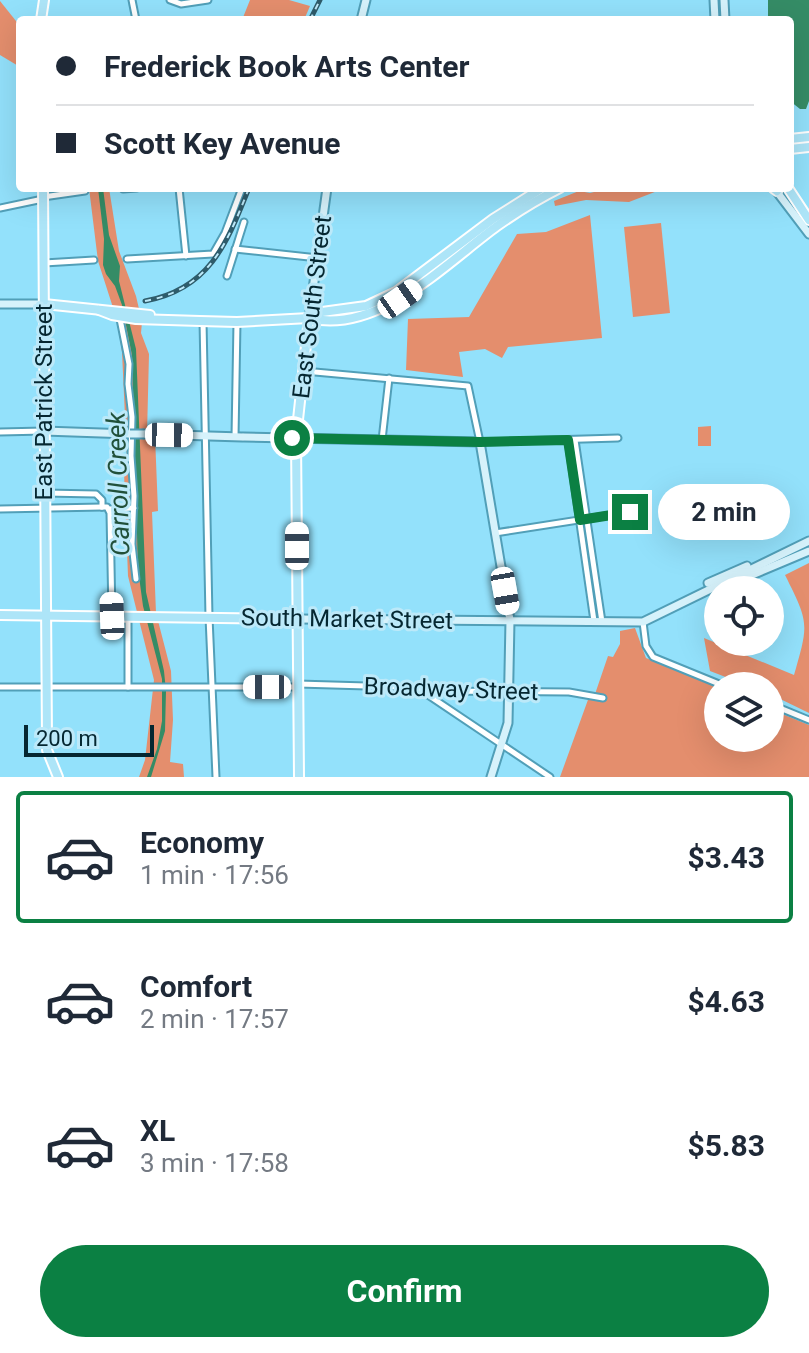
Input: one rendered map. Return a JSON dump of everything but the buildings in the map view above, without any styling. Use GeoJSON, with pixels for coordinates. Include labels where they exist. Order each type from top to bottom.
{"type":"FeatureCollection","features":[{"type":"Feature","properties":{"kind":"main road","name":"East South Street"},"geometry":{"type":"LineString","coordinates":[[299,777],[296,438],[326,192]]}},
{"type":"Feature","properties":{"kind":"main road"},"geometry":{"type":"LineString","coordinates":[[309,318],[322,312],[366,306],[396,292],[493,219],[536,192]]}},
{"type":"Feature","properties":{"kind":"main road"},"geometry":{"type":"LineString","coordinates":[[0,304],[44,304],[203,321],[309,318],[322,321],[356,317],[400,299],[520,210],[553,192]]}},
{"type":"Feature","properties":{"kind":"main road"},"geometry":{"type":"LineString","coordinates":[[781,192],[809,234]]}},
{"type":"Feature","properties":{"kind":"main road"},"geometry":{"type":"LineString","coordinates":[[782,192],[809,221]]}},
{"type":"Feature","properties":{"kind":"main road","name":"East Patrick Street"},"geometry":{"type":"LineString","coordinates":[[43,194],[47,750],[58,777]]}},
{"type":"Feature","properties":{"kind":"main road"},"geometry":{"type":"LineString","coordinates":[[44,431],[480,442],[510,620],[508,728],[491,777]]}},
{"type":"Feature","properties":{"kind":"main road","name":"South Market Street"},"geometry":{"type":"LineString","coordinates":[[0,615],[643,622],[809,541]]}},
{"type":"Feature","properties":{"kind":"main road","name":"South Market Street"},"geometry":{"type":"LineString","coordinates":[[691,599],[809,551]]}},
{"type":"Feature","properties":{"kind":"main road"},"geometry":{"type":"LineString","coordinates":[[725,576],[775,556]]}},
{"type":"Feature","properties":{"kind":"street"},"geometry":{"type":"LineString","coordinates":[[170,0],[181,4],[208,0]]}},
{"type":"Feature","properties":{"kind":"street"},"geometry":{"type":"LineString","coordinates":[[0,208],[43,194],[71,192]]}},
{"type":"Feature","properties":{"kind":"street"},"geometry":{"type":"LineString","coordinates":[[179,192],[186,256]]}},
{"type":"Feature","properties":{"kind":"street"},"geometry":{"type":"LineString","coordinates":[[127,259],[213,254],[240,192]]}},
{"type":"Feature","properties":{"kind":"street"},"geometry":{"type":"LineString","coordinates":[[227,276],[244,222]]}},
{"type":"Feature","properties":{"kind":"street"},"geometry":{"type":"LineString","coordinates":[[235,249],[318,258]]}},
{"type":"Feature","properties":{"kind":"street"},"geometry":{"type":"LineString","coordinates":[[44,263],[94,260]]}},
{"type":"Feature","properties":{"kind":"street"},"geometry":{"type":"LineString","coordinates":[[125,315],[132,417],[132,544],[136,579]]}},
{"type":"Feature","properties":{"kind":"street"},"geometry":{"type":"LineString","coordinates":[[203,321],[209,617],[216,777]]}},
{"type":"Feature","properties":{"kind":"street"},"geometry":{"type":"LineString","coordinates":[[237,322],[241,437]]}},
{"type":"Feature","properties":{"kind":"street"},"geometry":{"type":"LineString","coordinates":[[303,371],[468,386],[480,442],[618,438]]}},
{"type":"Feature","properties":{"kind":"street"},"geometry":{"type":"LineString","coordinates":[[382,440],[389,378]]}},
{"type":"Feature","properties":{"kind":"street"},"geometry":{"type":"LineString","coordinates":[[0,432],[44,431]]}},
{"type":"Feature","properties":{"kind":"street"},"geometry":{"type":"LineString","coordinates":[[572,440],[598,622]]}},
{"type":"Feature","properties":{"kind":"street"},"geometry":{"type":"LineString","coordinates":[[45,493],[96,494],[102,500],[102,507]]}},
{"type":"Feature","properties":{"kind":"street"},"geometry":{"type":"LineString","coordinates":[[0,509],[134,508]]}},
{"type":"Feature","properties":{"kind":"street"},"geometry":{"type":"LineString","coordinates":[[109,509],[112,616]]}},
{"type":"Feature","properties":{"kind":"street"},"geometry":{"type":"LineString","coordinates":[[494,533],[630,512]]}},
{"type":"Feature","properties":{"kind":"street"},"geometry":{"type":"LineString","coordinates":[[128,616],[128,687]]}},
{"type":"Feature","properties":{"kind":"street"},"geometry":{"type":"LineString","coordinates":[[643,622],[646,646],[653,657],[704,678]]}},
{"type":"Feature","properties":{"kind":"street","name":"Broadway Street"},"geometry":{"type":"LineString","coordinates":[[0,687],[401,687],[422,691],[569,692],[603,698]]}},
{"type":"Feature","properties":{"kind":"street"},"geometry":{"type":"LineString","coordinates":[[422,691],[550,777]]}},
{"type":"Feature","properties":{"kind":"street"},"geometry":{"type":"LineString","coordinates":[[784,710],[809,720]]}},
{"type":"Feature","properties":{"kind":"shaded area"},"geometry":{"type":"Polygon","coordinates":[[[250,0],[289,0],[310,6],[306,16],[244,16],[250,0]]]}},
{"type":"Feature","properties":{"kind":"shaded area"},"geometry":{"type":"Polygon","coordinates":[[[768,0],[809,0],[809,101],[806,109],[794,104],[794,16],[768,16],[768,0]]]}},
{"type":"Feature","properties":{"kind":"shaded area"},"geometry":{"type":"Polygon","coordinates":[[[0,1],[16,21],[16,65],[0,55],[0,1]]]}},
{"type":"Feature","properties":{"kind":"shaded area"},"geometry":{"type":"Polygon","coordinates":[[[89,192],[110,192],[119,251],[136,296],[142,322],[141,333],[149,354],[147,434],[155,436],[158,511],[152,512],[156,613],[171,671],[173,720],[170,762],[183,764],[184,777],[139,777],[145,760],[154,680],[128,576],[122,352],[117,320],[98,261],[89,192]]]}},
{"type":"Feature","properties":{"kind":"shaded area"},"geometry":{"type":"Polygon","coordinates":[[[98,192],[104,192],[109,235],[120,266],[119,281],[136,349],[146,592],[166,691],[165,731],[151,777],[147,777],[157,749],[162,721],[162,679],[143,606],[138,569],[132,355],[122,305],[103,265],[104,239],[98,192]]]}},
{"type":"Feature","properties":{"kind":"shaded area"},"geometry":{"type":"Polygon","coordinates":[[[576,192],[655,192],[629,202],[586,200],[555,206],[554,201],[576,192]]]}},
{"type":"Feature","properties":{"kind":"shaded area"},"geometry":{"type":"Polygon","coordinates":[[[590,215],[602,338],[508,347],[502,358],[485,349],[459,352],[463,377],[406,370],[408,319],[469,317],[517,234],[546,232],[590,215]]]}},
{"type":"Feature","properties":{"kind":"shaded area"},"geometry":{"type":"Polygon","coordinates":[[[661,223],[670,313],[633,317],[624,227],[661,223]]]}},
{"type":"Feature","properties":{"kind":"shaded area"},"geometry":{"type":"Polygon","coordinates":[[[711,426],[711,446],[698,446],[698,427],[711,426]]]}},
{"type":"Feature","properties":{"kind":"shaded area"},"geometry":{"type":"Polygon","coordinates":[[[809,563],[809,713],[784,701],[784,672],[713,672],[707,656],[748,656],[794,675],[804,624],[799,604],[785,575],[809,563]]]}},
{"type":"Feature","properties":{"kind":"shaded area"},"geometry":{"type":"Polygon","coordinates":[[[635,628],[646,658],[704,681],[704,752],[784,752],[784,715],[809,725],[809,777],[560,777],[589,697],[594,697],[608,656],[613,657],[620,644],[620,631],[635,628]]]}},
{"type":"Feature","properties":{"kind":"railway"},"geometry":{"type":"LineString","coordinates":[[312,16],[320,0]]}},
{"type":"Feature","properties":{"kind":"railway"},"geometry":{"type":"LineString","coordinates":[[145,301],[186,286],[201,274],[224,245],[247,192]]}},
{"type":"Feature","properties":{"kind":"route"},"geometry":{"type":"LineString","coordinates":[[292,438],[480,442],[568,440],[580,520],[630,512]]}},
{"type":"Feature","properties":{"kind":"water label","name":"Carroll Creek"},"geometry":{"type":"Point","coordinates":[118,484]}}]}
